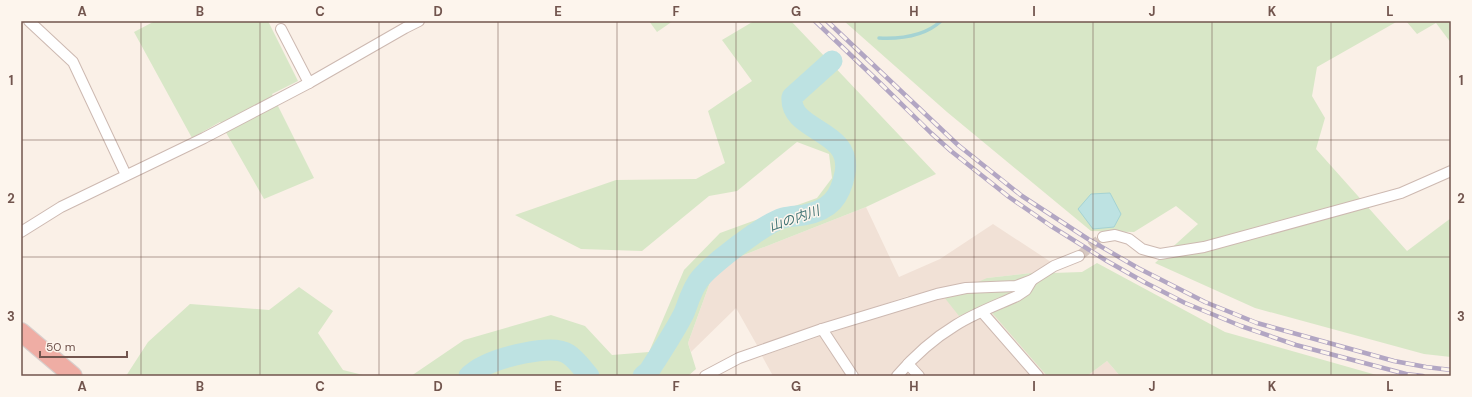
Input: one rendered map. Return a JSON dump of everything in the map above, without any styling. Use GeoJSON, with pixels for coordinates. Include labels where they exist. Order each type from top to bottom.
{"type":"FeatureCollection","features":[{"type":"Feature","properties":{"kind":"highway"},"geometry":{"type":"LineString","coordinates":[[21,332],[73,376]]}},
{"type":"Feature","properties":{"kind":"street"},"geometry":{"type":"LineString","coordinates":[[28,21],[73,62],[126,175]]}},
{"type":"Feature","properties":{"kind":"street"},"geometry":{"type":"LineString","coordinates":[[21,232],[61,206],[204,138],[309,83],[403,24],[419,21]]}},
{"type":"Feature","properties":{"kind":"street"},"geometry":{"type":"LineString","coordinates":[[281,29],[309,83]]}},
{"type":"Feature","properties":{"kind":"street"},"geometry":{"type":"LineString","coordinates":[[1103,237],[1115,235],[1129,239],[1142,249],[1160,254],[1204,247],[1401,193],[1451,171]]}},
{"type":"Feature","properties":{"kind":"street"},"geometry":{"type":"LineString","coordinates":[[704,376],[739,358],[822,329],[937,294],[966,288],[1016,286],[1032,280],[1054,266],[1079,256]]}},
{"type":"Feature","properties":{"kind":"street"},"geometry":{"type":"LineString","coordinates":[[897,376],[933,340],[957,324],[1017,296],[1026,290],[1032,280]]}},
{"type":"Feature","properties":{"kind":"street"},"geometry":{"type":"LineString","coordinates":[[982,312],[1038,376]]}},
{"type":"Feature","properties":{"kind":"street"},"geometry":{"type":"LineString","coordinates":[[822,329],[853,376]]}},
{"type":"Feature","properties":{"kind":"street"},"geometry":{"type":"LineString","coordinates":[[908,364],[919,376]]}},
{"type":"Feature","properties":{"kind":"shaded area"},"geometry":{"type":"Polygon","coordinates":[[[866,207],[899,277],[940,259],[993,224],[1051,262],[1040,272],[987,278],[986,306],[1047,376],[773,376],[762,356],[913,305],[908,296],[758,347],[736,308],[691,352],[688,343],[716,266],[866,207]]]}},
{"type":"Feature","properties":{"kind":"shaded area"},"geometry":{"type":"Polygon","coordinates":[[[1107,361],[1120,376],[1087,376],[1107,361]]]}},
{"type":"Feature","properties":{"kind":"green space"},"geometry":{"type":"Polygon","coordinates":[[[155,21],[268,21],[298,81],[272,94],[314,178],[264,199],[220,122],[192,138],[134,32],[155,21]]]}},
{"type":"Feature","properties":{"kind":"green space"},"geometry":{"type":"Polygon","coordinates":[[[649,21],[673,21],[657,32],[649,21]]]}},
{"type":"Feature","properties":{"kind":"green space"},"geometry":{"type":"Polygon","coordinates":[[[754,21],[791,21],[936,174],[866,207],[716,266],[688,343],[696,369],[688,376],[411,376],[464,340],[551,315],[585,326],[612,355],[649,352],[684,270],[720,233],[817,198],[832,178],[829,154],[797,142],[737,191],[709,196],[642,251],[581,249],[515,215],[616,180],[696,179],[725,163],[708,111],[752,81],[722,40],[754,21]]]}},
{"type":"Feature","properties":{"kind":"green space"},"geometry":{"type":"Polygon","coordinates":[[[844,21],[1398,21],[1317,67],[1312,96],[1325,118],[1316,149],[1407,251],[1451,218],[1451,357],[1424,354],[1255,308],[1155,263],[1198,224],[1176,206],[1134,232],[1091,231],[947,112],[844,21]]]}},
{"type":"Feature","properties":{"kind":"green space"},"geometry":{"type":"Polygon","coordinates":[[[1406,21],[1451,21],[1451,43],[1436,23],[1417,34],[1406,21]]]}},
{"type":"Feature","properties":{"kind":"green space"},"geometry":{"type":"Polygon","coordinates":[[[1097,263],[1225,332],[1380,376],[1120,376],[1107,361],[1087,376],[1047,376],[986,306],[959,316],[944,297],[987,278],[1040,272],[1082,272],[1097,263]]]}},
{"type":"Feature","properties":{"kind":"green space"},"geometry":{"type":"Polygon","coordinates":[[[299,287],[333,311],[318,333],[343,370],[367,376],[126,376],[148,342],[190,304],[269,310],[299,287]]]}},
{"type":"Feature","properties":{"kind":"water"},"geometry":{"type":"Polygon","coordinates":[[[1110,193],[1121,214],[1114,227],[1093,229],[1078,209],[1091,194],[1110,193]]]}},
{"type":"Feature","properties":{"kind":"waterway"},"geometry":{"type":"LineString","coordinates":[[879,38],[912,36],[928,30],[941,21]]}},
{"type":"Feature","properties":{"kind":"waterway","name":"山の内川"},"geometry":{"type":"LineString","coordinates":[[643,376],[649,371],[672,335],[684,313],[695,286],[707,271],[732,250],[768,225],[783,218],[804,215],[821,210],[832,202],[837,196],[845,173],[845,159],[840,147],[800,117],[794,109],[792,97],[832,61]]}},
{"type":"Feature","properties":{"kind":"waterway","name":"山の内川"},"geometry":{"type":"LineString","coordinates":[[469,376],[490,363],[525,353],[550,350],[568,354],[577,361],[589,376]]}},
{"type":"Feature","properties":{"kind":"tunnel"},"geometry":{"type":"LineString","coordinates":[[1079,256],[1103,237]]}},
{"type":"Feature","properties":{"kind":"railway"},"geometry":{"type":"LineString","coordinates":[[815,21],[951,151],[1009,197],[1051,226],[1107,261],[1185,303],[1241,326],[1296,345],[1406,374],[1423,376]]}},
{"type":"Feature","properties":{"kind":"railway"},"geometry":{"type":"LineString","coordinates":[[827,21],[958,145],[1022,196],[1088,239],[1138,268],[1205,302],[1257,323],[1394,361],[1451,370]]}}]}
